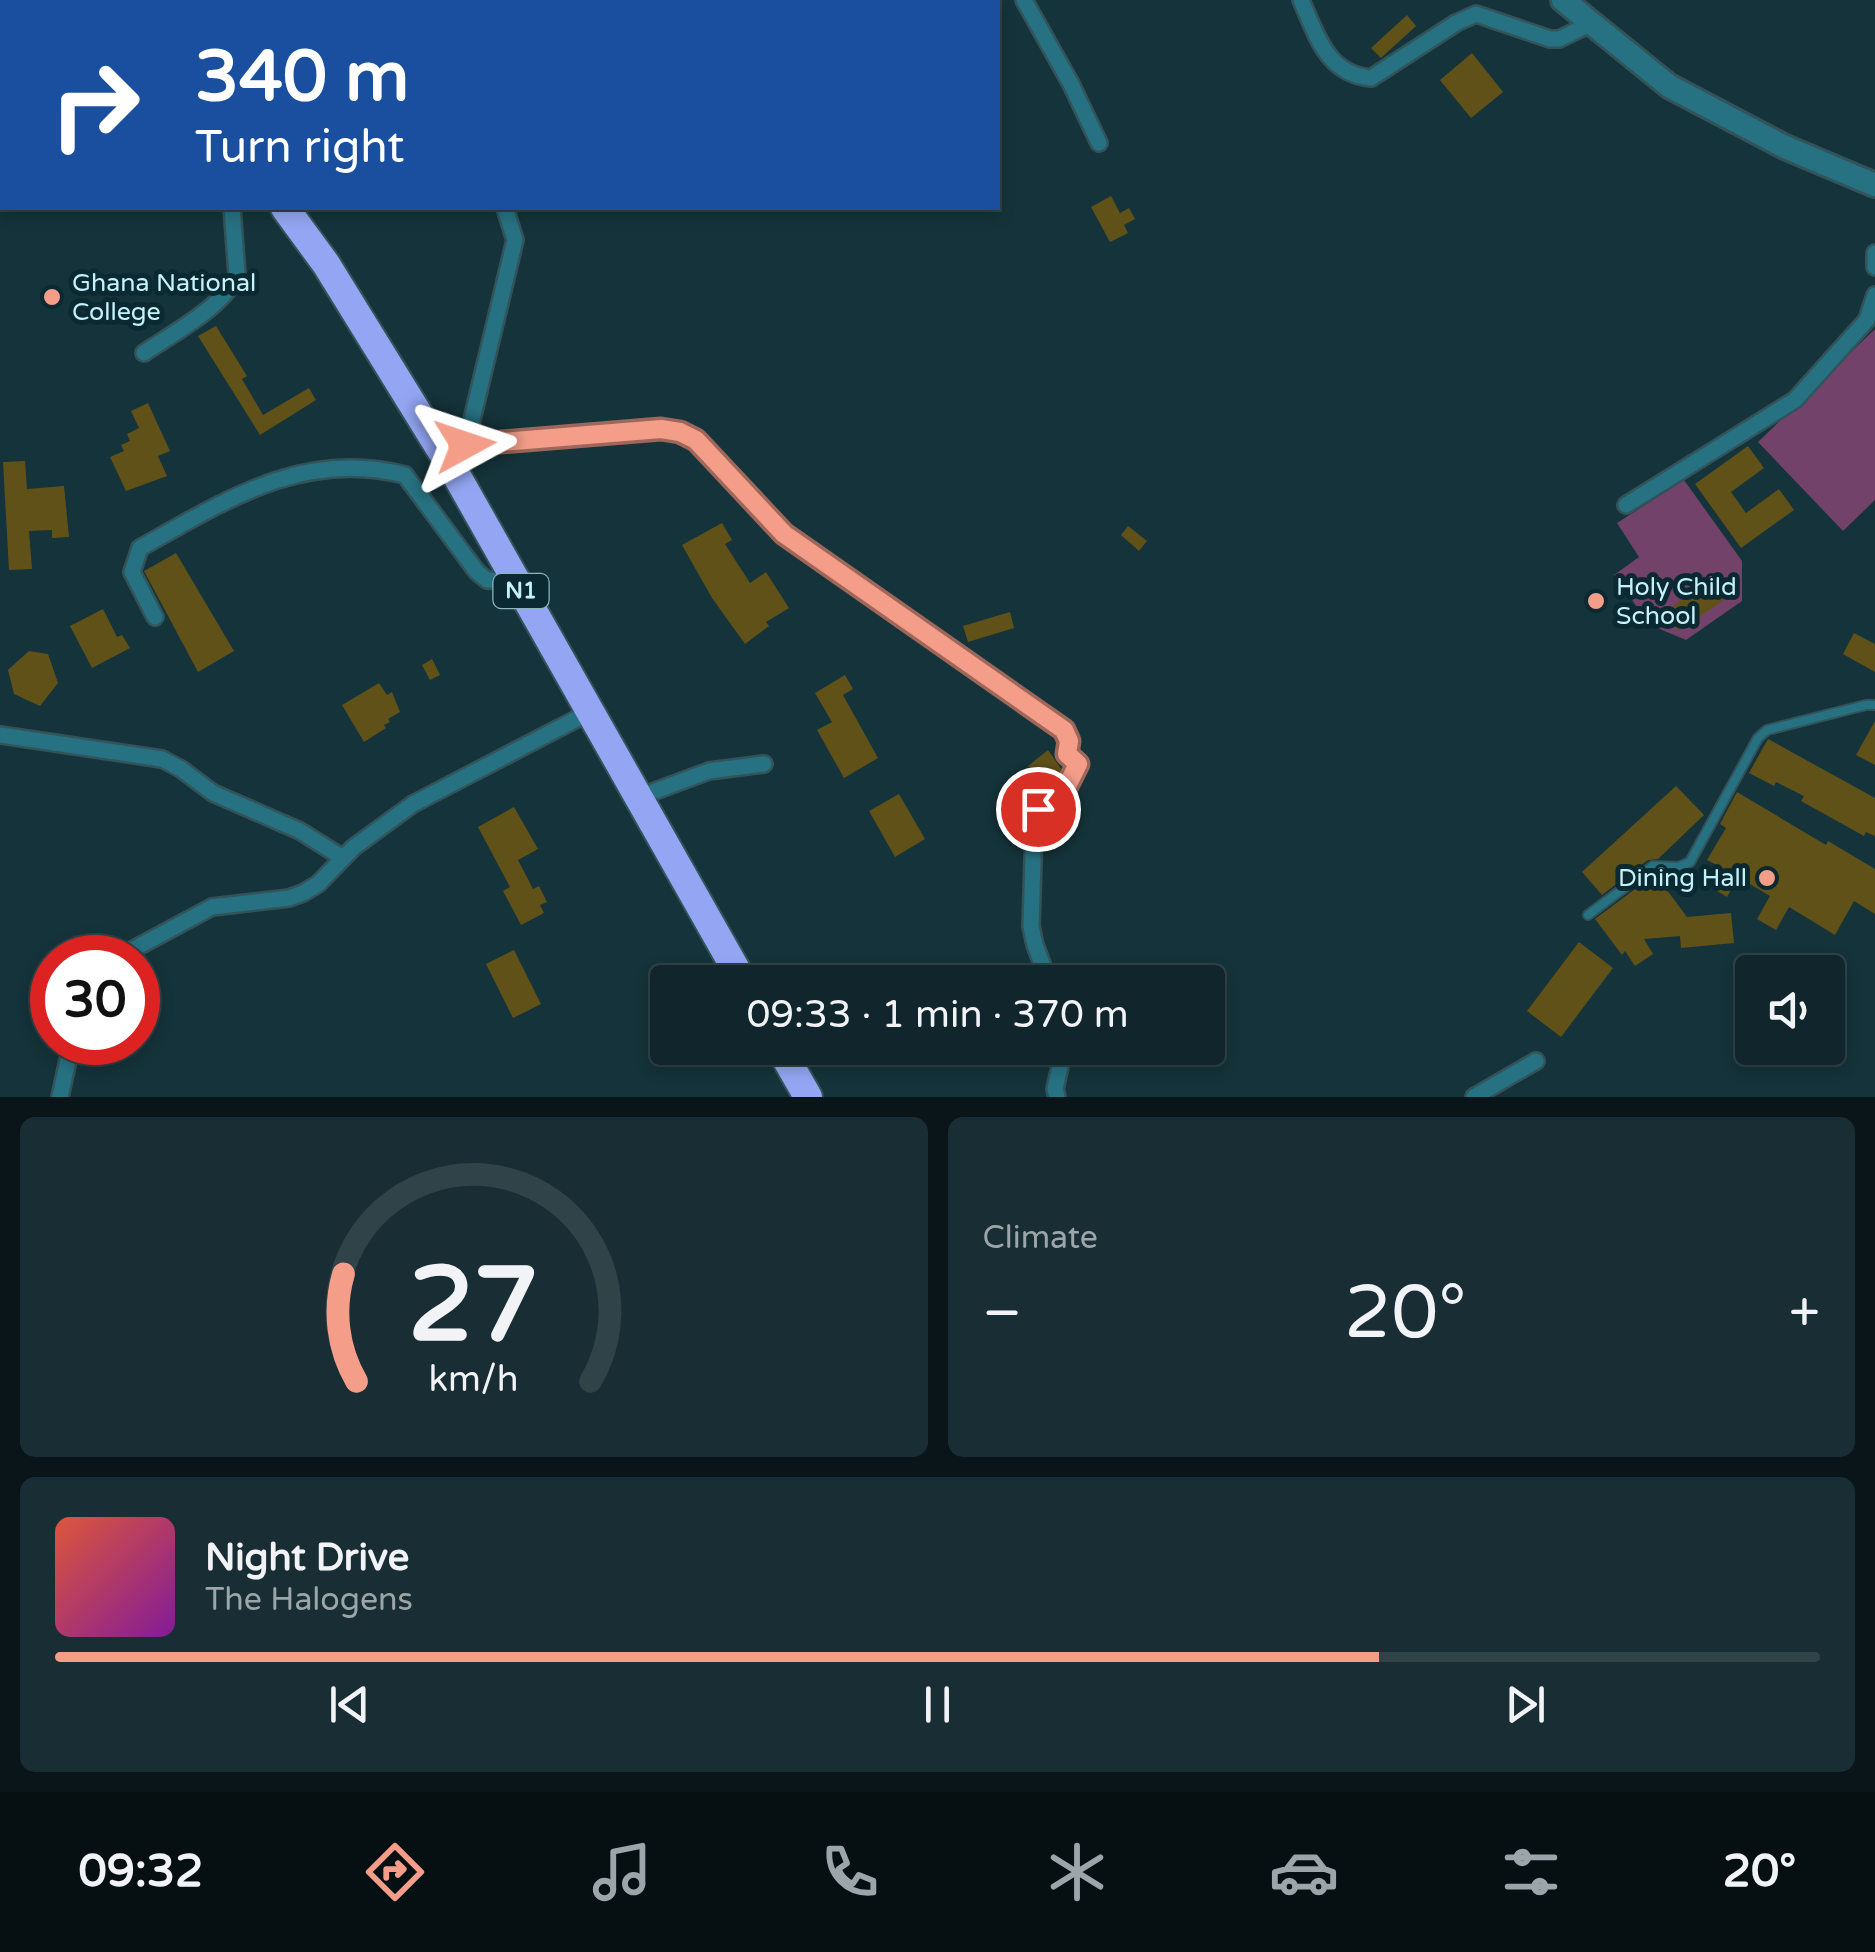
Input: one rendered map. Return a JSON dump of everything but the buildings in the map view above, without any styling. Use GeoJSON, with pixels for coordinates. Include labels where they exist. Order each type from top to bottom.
{"type":"FeatureCollection","features":[{"type":"Feature","properties":{"kind":"highway","name":"N1"},"geometry":{"type":"LineString","coordinates":[[286,210],[326,264],[458,478],[733,965]]}},
{"type":"Feature","properties":{"kind":"highway"},"geometry":{"type":"LineString","coordinates":[[790,1065],[808,1097]]}},
{"type":"Feature","properties":{"kind":"street"},"geometry":{"type":"LineString","coordinates":[[1024,0],[1072,84],[1099,143]]}},
{"type":"Feature","properties":{"kind":"street"},"geometry":{"type":"LineString","coordinates":[[1302,0],[1334,65],[1370,78],[1456,22],[1476,14],[1559,39],[1590,24]]}},
{"type":"Feature","properties":{"kind":"street"},"geometry":{"type":"LineString","coordinates":[[1563,0],[1669,86],[1785,147],[1875,185]]}},
{"type":"Feature","properties":{"kind":"street"},"geometry":{"type":"LineString","coordinates":[[144,353],[234,284],[237,274],[232,210]]}},
{"type":"Feature","properties":{"kind":"street"},"geometry":{"type":"LineString","coordinates":[[458,478],[514,240],[506,210]]}},
{"type":"Feature","properties":{"kind":"street"},"geometry":{"type":"LineString","coordinates":[[1875,253],[1875,267]]}},
{"type":"Feature","properties":{"kind":"street"},"geometry":{"type":"LineString","coordinates":[[1626,505],[1796,400],[1867,320],[1875,295]]}},
{"type":"Feature","properties":{"kind":"street"},"geometry":{"type":"LineString","coordinates":[[465,445],[661,429],[680,432],[696,440],[784,534],[1064,730],[1069,741],[1067,754],[1078,764],[1066,788],[1038,809],[1034,828],[1031,926],[1042,965]]}},
{"type":"Feature","properties":{"kind":"street"},"geometry":{"type":"LineString","coordinates":[[155,617],[132,572],[140,548],[274,480],[307,470],[342,466],[405,475],[414,482],[477,572],[487,580],[517,582]]}},
{"type":"Feature","properties":{"kind":"street"},"geometry":{"type":"LineString","coordinates":[[160,935],[212,907],[303,893],[389,819],[590,712]]}},
{"type":"Feature","properties":{"kind":"street"},"geometry":{"type":"LineString","coordinates":[[0,735],[172,762],[213,794],[300,831],[343,858]]}},
{"type":"Feature","properties":{"kind":"street"},"geometry":{"type":"LineString","coordinates":[[638,796],[709,770],[764,764]]}},
{"type":"Feature","properties":{"kind":"street"},"geometry":{"type":"LineString","coordinates":[[1474,1097],[1536,1062]]}},
{"type":"Feature","properties":{"kind":"street"},"geometry":{"type":"LineString","coordinates":[[60,1097],[67,1065]]}},
{"type":"Feature","properties":{"kind":"street"},"geometry":{"type":"LineString","coordinates":[[1057,1097],[1054,1089],[1060,1065]]}},
{"type":"Feature","properties":{"kind":"lane"},"geometry":{"type":"LineString","coordinates":[[1588,915],[1654,866],[1678,867],[1690,862],[1758,738],[1768,730],[1875,705]]}},
{"type":"Feature","properties":{"kind":"shaded area"},"geometry":{"type":"Polygon","coordinates":[[[1875,329],[1875,500],[1843,531],[1758,442],[1875,329]]]}},
{"type":"Feature","properties":{"kind":"shaded area"},"geometry":{"type":"Polygon","coordinates":[[[1684,480],[1742,561],[1742,601],[1686,640],[1650,625],[1614,575],[1639,557],[1617,523],[1684,480]]]}},
{"type":"Feature","properties":{"kind":"place","name":"Ghana National College"},"geometry":{"type":"Point","coordinates":[52,297]}},
{"type":"Feature","properties":{"kind":"place","name":"Holy Child School"},"geometry":{"type":"Point","coordinates":[1596,601]}},
{"type":"Feature","properties":{"kind":"place","name":"Dining Hall"},"geometry":{"type":"Point","coordinates":[1767,878]}},
{"type":"Feature","properties":{"kind":"route"},"geometry":{"type":"LineString","coordinates":[[465,445],[661,429],[696,440],[784,534],[1064,730],[1069,741],[1067,754],[1078,764],[1066,788],[1038,809]]}}]}
